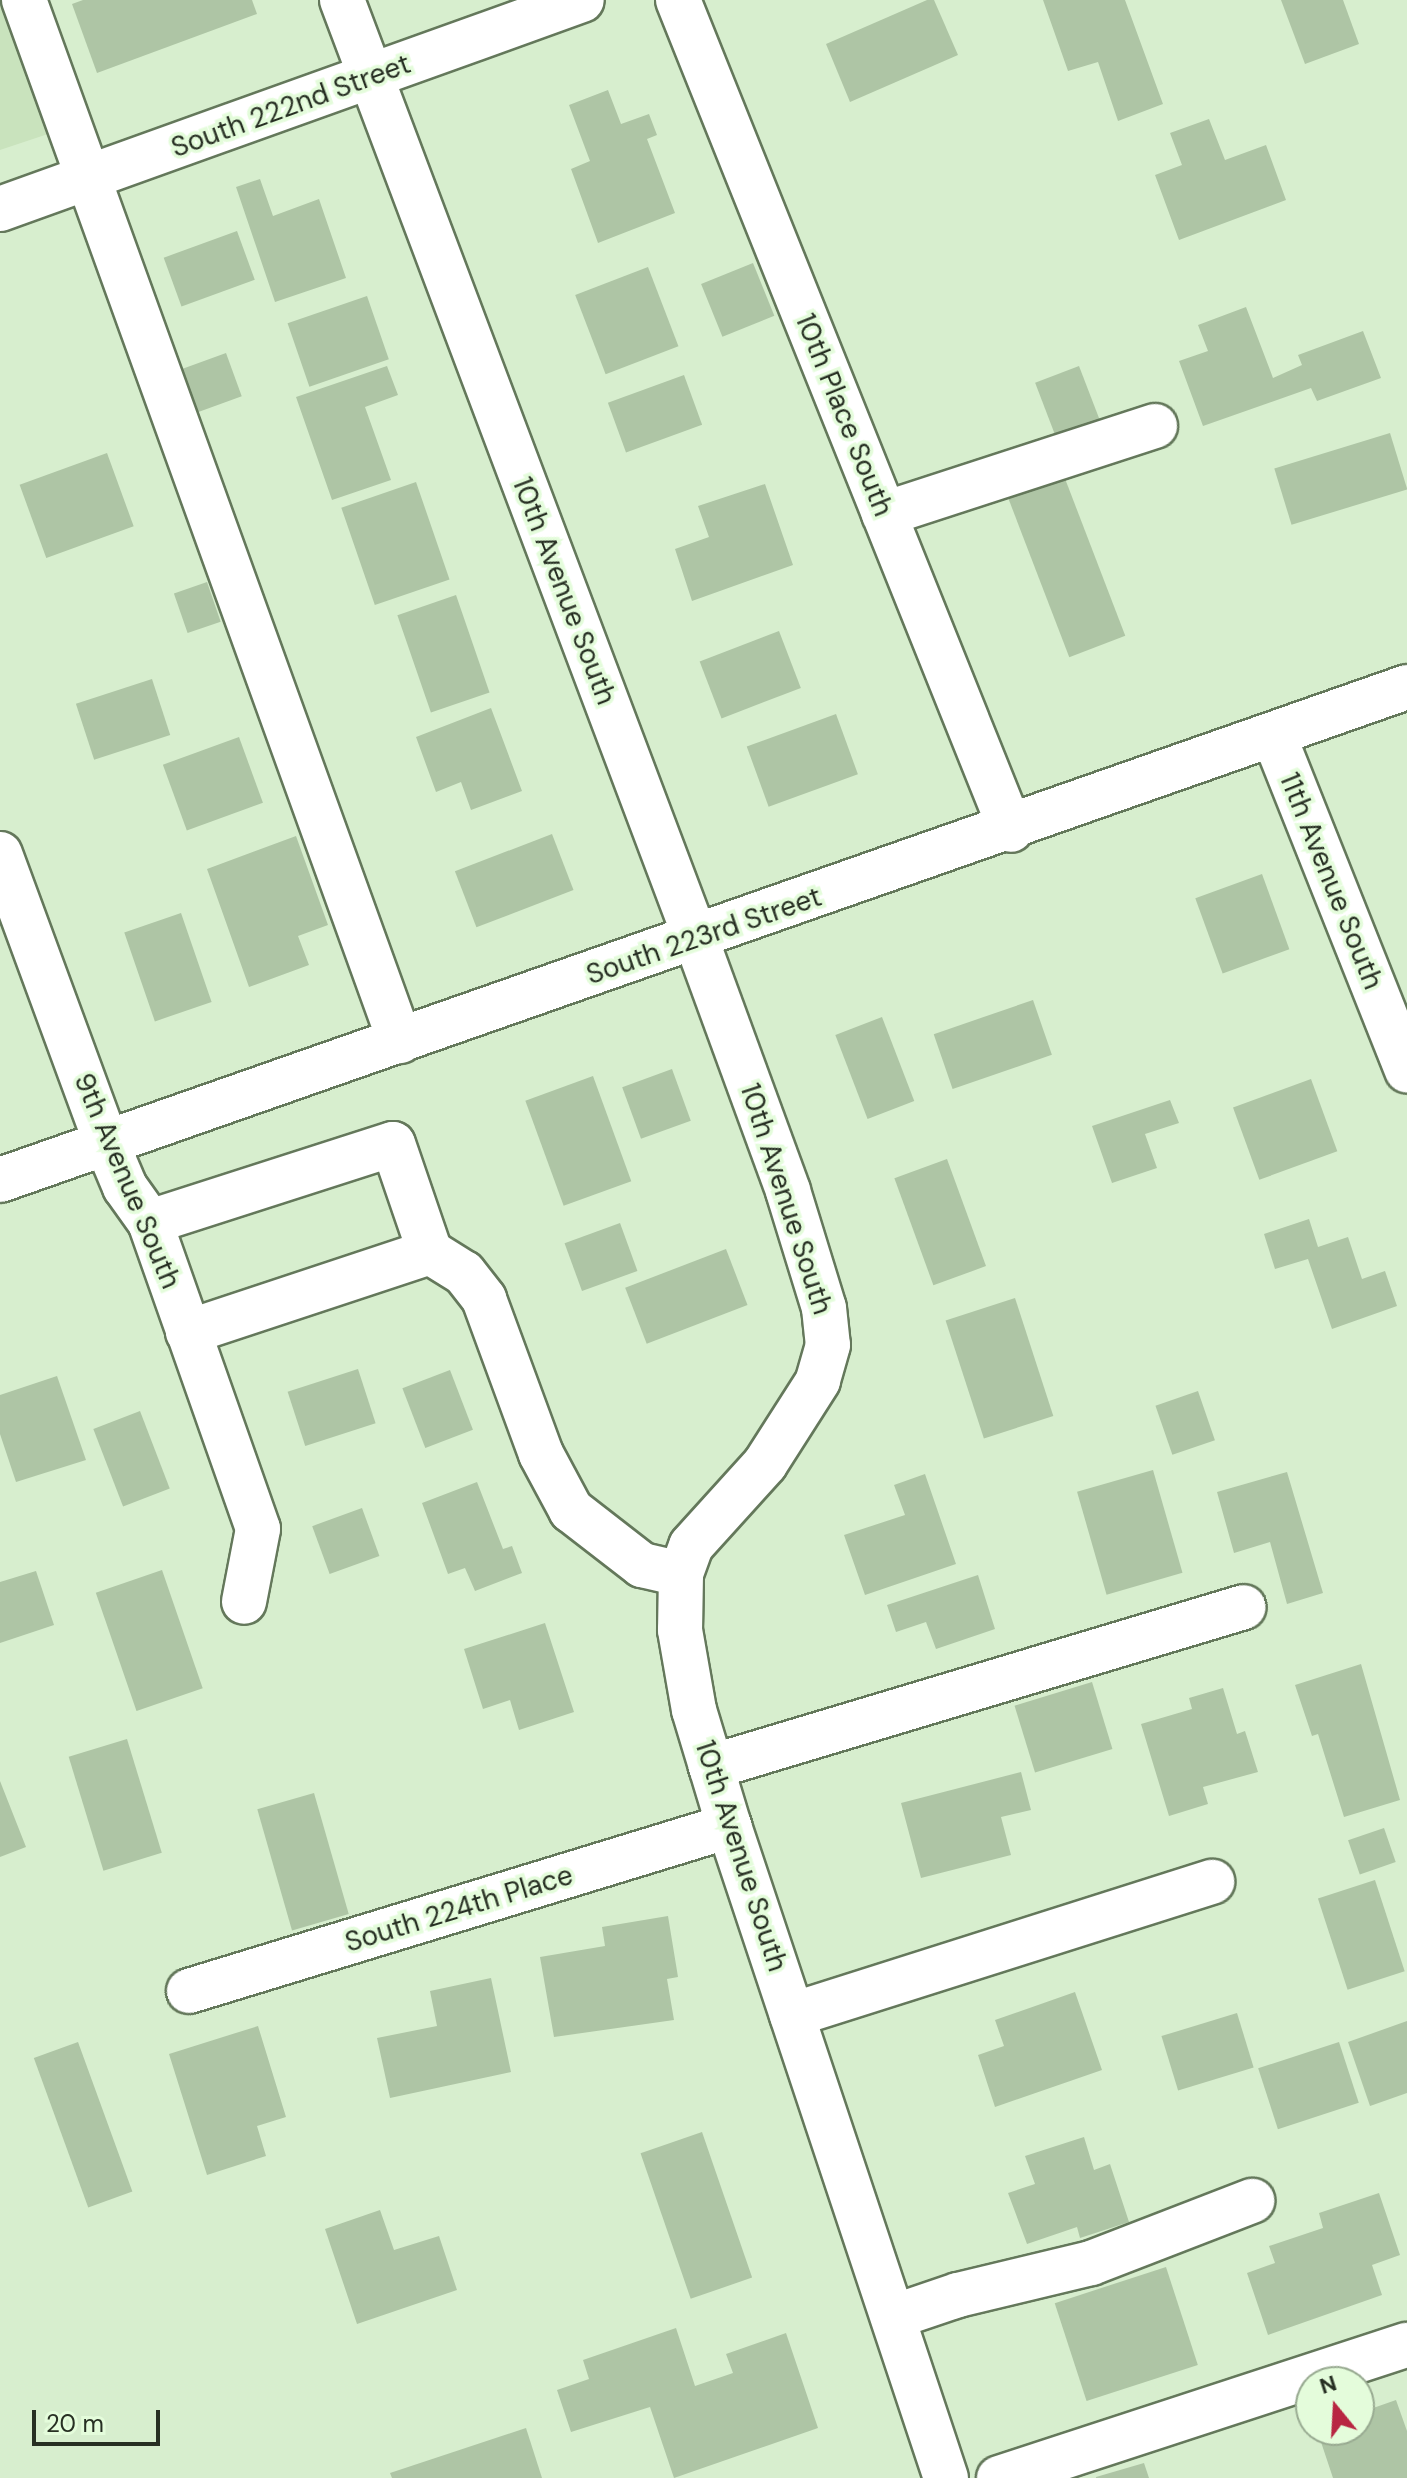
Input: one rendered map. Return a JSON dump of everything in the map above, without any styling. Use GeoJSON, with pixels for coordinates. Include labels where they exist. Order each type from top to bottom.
{"type":"FeatureCollection","features":[{"type":"Feature","properties":{"kind":"street"},"geometry":{"type":"LineString","coordinates":[[24,0],[400,1041]]}},
{"type":"Feature","properties":{"kind":"street","name":"10th Avenue South"},"geometry":{"type":"LineString","coordinates":[[342,0],[369,79],[696,939],[802,1233],[824,1308],[828,1345],[805,1408],[765,1464],[704,1529],[681,1574],[683,1658],[729,1826],[946,2478]]}},
{"type":"Feature","properties":{"kind":"street","name":"South 222nd Street"},"geometry":{"type":"LineString","coordinates":[[0,209],[582,0]]}},
{"type":"Feature","properties":{"kind":"street","name":"10th Place South"},"geometry":{"type":"LineString","coordinates":[[678,0],[1011,830]]}},
{"type":"Feature","properties":{"kind":"street"},"geometry":{"type":"LineString","coordinates":[[884,514],[1155,426]]}},
{"type":"Feature","properties":{"kind":"street","name":"South 223rd Street"},"geometry":{"type":"LineString","coordinates":[[0,1180],[1011,830],[1407,687]]}},
{"type":"Feature","properties":{"kind":"street","name":"11th Avenue South"},"geometry":{"type":"LineString","coordinates":[[1274,736],[1407,1070]]}},
{"type":"Feature","properties":{"kind":"street","name":"9th Avenue South"},"geometry":{"type":"LineString","coordinates":[[0,854],[106,1142],[125,1187],[150,1222],[258,1529],[244,1602]]}},
{"type":"Feature","properties":{"kind":"street"},"geometry":{"type":"LineString","coordinates":[[150,1222],[393,1144],[430,1252],[464,1273],[484,1299],[541,1454],[571,1510],[642,1565],[681,1574]]}},
{"type":"Feature","properties":{"kind":"street"},"geometry":{"type":"LineString","coordinates":[[188,1332],[430,1252]]}},
{"type":"Feature","properties":{"kind":"street"},"geometry":{"type":"LineString","coordinates":[[711,1767],[1244,1607]]}},
{"type":"Feature","properties":{"kind":"street","name":"South 224th Place"},"geometry":{"type":"LineString","coordinates":[[189,1991],[729,1826]]}},
{"type":"Feature","properties":{"kind":"street"},"geometry":{"type":"LineString","coordinates":[[792,2015],[1212,1882]]}},
{"type":"Feature","properties":{"kind":"street"},"geometry":{"type":"LineString","coordinates":[[893,2317],[958,2295],[1091,2263],[1252,2201]]}},
{"type":"Feature","properties":{"kind":"street"},"geometry":{"type":"LineString","coordinates":[[999,2478],[1407,2345]]}},
{"type":"Feature","properties":{"kind":"shaded area"},"geometry":{"type":"Polygon","coordinates":[[[0,0],[51,133],[0,150],[0,0]]]}},
{"type":"Feature","properties":{"kind":"building"},"geometry":{"type":"Polygon","coordinates":[[[83,0],[252,0],[257,14],[97,73],[72,4],[83,0]]]}},
{"type":"Feature","properties":{"kind":"building"},"geometry":{"type":"Polygon","coordinates":[[[927,0],[934,0],[958,55],[850,102],[826,44],[927,0]]]}},
{"type":"Feature","properties":{"kind":"building"},"geometry":{"type":"Polygon","coordinates":[[[1043,0],[1125,0],[1163,104],[1118,121],[1098,62],[1068,71],[1043,0]]]}},
{"type":"Feature","properties":{"kind":"building"},"geometry":{"type":"Polygon","coordinates":[[[1281,0],[1343,0],[1359,44],[1305,64],[1281,0]]]}},
{"type":"Feature","properties":{"kind":"building"},"geometry":{"type":"Polygon","coordinates":[[[608,90],[621,124],[649,114],[657,135],[647,139],[675,213],[598,243],[571,169],[590,161],[569,105],[608,90]]]}},
{"type":"Feature","properties":{"kind":"building"},"geometry":{"type":"Polygon","coordinates":[[[1209,119],[1225,160],[1266,145],[1286,200],[1179,240],[1155,175],[1182,165],[1170,133],[1209,119]]]}},
{"type":"Feature","properties":{"kind":"building"},"geometry":{"type":"Polygon","coordinates":[[[260,179],[273,216],[319,199],[346,278],[275,302],[236,187],[260,179]]]}},
{"type":"Feature","properties":{"kind":"building"},"geometry":{"type":"Polygon","coordinates":[[[237,231],[255,280],[181,307],[164,258],[237,231]]]}},
{"type":"Feature","properties":{"kind":"building"},"geometry":{"type":"Polygon","coordinates":[[[753,263],[774,316],[722,337],[701,284],[753,263]]]}},
{"type":"Feature","properties":{"kind":"building"},"geometry":{"type":"Polygon","coordinates":[[[648,267],[678,346],[606,374],[575,295],[648,267]]]}},
{"type":"Feature","properties":{"kind":"building"},"geometry":{"type":"Polygon","coordinates":[[[367,296],[389,359],[309,387],[288,323],[367,296]]]}},
{"type":"Feature","properties":{"kind":"building"},"geometry":{"type":"Polygon","coordinates":[[[1246,307],[1273,378],[1302,365],[1298,355],[1363,331],[1381,378],[1317,401],[1311,388],[1203,426],[1179,361],[1208,351],[1198,325],[1246,307]]]}},
{"type":"Feature","properties":{"kind":"building"},"geometry":{"type":"Polygon","coordinates":[[[226,353],[242,396],[196,413],[180,370],[226,353]]]}},
{"type":"Feature","properties":{"kind":"building"},"geometry":{"type":"Polygon","coordinates":[[[387,366],[398,395],[365,407],[391,480],[332,500],[296,397],[387,366]]]}},
{"type":"Feature","properties":{"kind":"building"},"geometry":{"type":"Polygon","coordinates":[[[1079,366],[1102,425],[1058,442],[1035,383],[1079,366]]]}},
{"type":"Feature","properties":{"kind":"building"},"geometry":{"type":"Polygon","coordinates":[[[684,375],[702,425],[626,453],[608,403],[684,375]]]}},
{"type":"Feature","properties":{"kind":"building"},"geometry":{"type":"Polygon","coordinates":[[[1390,433],[1407,489],[1292,525],[1274,468],[1390,433]]]}},
{"type":"Feature","properties":{"kind":"building"},"geometry":{"type":"Polygon","coordinates":[[[107,453],[134,526],[46,558],[20,485],[107,453]]]}},
{"type":"Feature","properties":{"kind":"building"},"geometry":{"type":"Polygon","coordinates":[[[1064,476],[1125,636],[1069,657],[1008,498],[1064,476]]]}},
{"type":"Feature","properties":{"kind":"building"},"geometry":{"type":"Polygon","coordinates":[[[416,482],[450,579],[375,605],[341,508],[416,482]]]}},
{"type":"Feature","properties":{"kind":"building"},"geometry":{"type":"Polygon","coordinates":[[[765,484],[793,565],[692,601],[675,549],[709,537],[698,506],[765,484]]]}},
{"type":"Feature","properties":{"kind":"building"},"geometry":{"type":"Polygon","coordinates":[[[207,582],[221,622],[188,633],[174,593],[207,582]]]}},
{"type":"Feature","properties":{"kind":"building"},"geometry":{"type":"Polygon","coordinates":[[[456,595],[490,692],[431,713],[397,615],[456,595]]]}},
{"type":"Feature","properties":{"kind":"building"},"geometry":{"type":"Polygon","coordinates":[[[779,631],[801,688],[722,718],[700,661],[779,631]]]}},
{"type":"Feature","properties":{"kind":"building"},"geometry":{"type":"Polygon","coordinates":[[[152,679],[170,735],[94,760],[76,704],[152,679]]]}},
{"type":"Feature","properties":{"kind":"building"},"geometry":{"type":"Polygon","coordinates":[[[491,708],[522,791],[471,810],[461,782],[436,792],[416,737],[491,708]]]}},
{"type":"Feature","properties":{"kind":"building"},"geometry":{"type":"Polygon","coordinates":[[[836,714],[858,774],[769,807],[747,746],[836,714]]]}},
{"type":"Feature","properties":{"kind":"building"},"geometry":{"type":"Polygon","coordinates":[[[239,737],[263,803],[187,830],[163,765],[239,737]]]}},
{"type":"Feature","properties":{"kind":"building"},"geometry":{"type":"Polygon","coordinates":[[[552,834],[574,890],[476,927],[455,871],[552,834]]]}},
{"type":"Feature","properties":{"kind":"building"},"geometry":{"type":"Polygon","coordinates":[[[296,836],[328,925],[298,936],[309,965],[249,987],[207,869],[296,836]]]}},
{"type":"Feature","properties":{"kind":"building"},"geometry":{"type":"Polygon","coordinates":[[[1262,874],[1289,949],[1223,973],[1195,898],[1262,874]]]}},
{"type":"Feature","properties":{"kind":"building"},"geometry":{"type":"Polygon","coordinates":[[[181,913],[212,1002],[155,1021],[124,933],[181,913]]]}},
{"type":"Feature","properties":{"kind":"building"},"geometry":{"type":"Polygon","coordinates":[[[1033,1000],[1052,1055],[953,1089],[934,1034],[1033,1000]]]}},
{"type":"Feature","properties":{"kind":"building"},"geometry":{"type":"Polygon","coordinates":[[[882,1017],[914,1101],[868,1119],[835,1035],[882,1017]]]}},
{"type":"Feature","properties":{"kind":"building"},"geometry":{"type":"Polygon","coordinates":[[[672,1069],[691,1121],[641,1139],[622,1087],[672,1069]]]}},
{"type":"Feature","properties":{"kind":"building"},"geometry":{"type":"Polygon","coordinates":[[[593,1076],[631,1181],[564,1206],[525,1101],[593,1076]]]}},
{"type":"Feature","properties":{"kind":"building"},"geometry":{"type":"Polygon","coordinates":[[[1311,1079],[1337,1151],[1259,1180],[1233,1107],[1311,1079]]]}},
{"type":"Feature","properties":{"kind":"building"},"geometry":{"type":"Polygon","coordinates":[[[1170,1100],[1179,1123],[1145,1134],[1157,1168],[1112,1183],[1092,1126],[1170,1100]]]}},
{"type":"Feature","properties":{"kind":"building"},"geometry":{"type":"Polygon","coordinates":[[[947,1159],[986,1266],[933,1285],[894,1178],[947,1159]]]}},
{"type":"Feature","properties":{"kind":"building"},"geometry":{"type":"Polygon","coordinates":[[[1309,1219],[1318,1247],[1348,1237],[1362,1279],[1385,1271],[1397,1306],[1332,1329],[1308,1259],[1275,1269],[1264,1234],[1309,1219]]]}},
{"type":"Feature","properties":{"kind":"building"},"geometry":{"type":"Polygon","coordinates":[[[620,1223],[637,1271],[582,1291],[565,1243],[620,1223]]]}},
{"type":"Feature","properties":{"kind":"building"},"geometry":{"type":"Polygon","coordinates":[[[726,1249],[748,1305],[647,1344],[625,1288],[726,1249]]]}},
{"type":"Feature","properties":{"kind":"building"},"geometry":{"type":"Polygon","coordinates":[[[1015,1298],[1053,1416],[984,1438],[946,1321],[1015,1298]]]}},
{"type":"Feature","properties":{"kind":"building"},"geometry":{"type":"Polygon","coordinates":[[[358,1369],[376,1423],[305,1446],[288,1392],[358,1369]]]}},
{"type":"Feature","properties":{"kind":"building"},"geometry":{"type":"Polygon","coordinates":[[[450,1370],[473,1430],[425,1448],[402,1388],[450,1370]]]}},
{"type":"Feature","properties":{"kind":"building"},"geometry":{"type":"Polygon","coordinates":[[[57,1376],[86,1460],[16,1482],[0,1434],[0,1395],[57,1376]]]}},
{"type":"Feature","properties":{"kind":"building"},"geometry":{"type":"Polygon","coordinates":[[[1198,1391],[1215,1440],[1172,1455],[1155,1406],[1198,1391]]]}},
{"type":"Feature","properties":{"kind":"building"},"geometry":{"type":"Polygon","coordinates":[[[140,1411],[170,1488],[123,1506],[93,1429],[140,1411]]]}},
{"type":"Feature","properties":{"kind":"building"},"geometry":{"type":"Polygon","coordinates":[[[1153,1470],[1182,1573],[1107,1595],[1077,1492],[1153,1470]]]}},
{"type":"Feature","properties":{"kind":"building"},"geometry":{"type":"Polygon","coordinates":[[[1287,1472],[1323,1593],[1287,1604],[1270,1542],[1234,1553],[1217,1492],[1287,1472]]]}},
{"type":"Feature","properties":{"kind":"building"},"geometry":{"type":"Polygon","coordinates":[[[925,1474],[956,1564],[865,1595],[844,1535],[905,1515],[894,1485],[925,1474]]]}},
{"type":"Feature","properties":{"kind":"building"},"geometry":{"type":"Polygon","coordinates":[[[477,1482],[503,1549],[512,1546],[522,1573],[475,1591],[465,1568],[448,1574],[422,1503],[477,1482]]]}},
{"type":"Feature","properties":{"kind":"building"},"geometry":{"type":"Polygon","coordinates":[[[362,1508],[379,1556],[330,1574],[312,1526],[362,1508]]]}},
{"type":"Feature","properties":{"kind":"building"},"geometry":{"type":"Polygon","coordinates":[[[162,1570],[203,1688],[137,1711],[96,1593],[162,1570]]]}},
{"type":"Feature","properties":{"kind":"building"},"geometry":{"type":"Polygon","coordinates":[[[36,1571],[54,1625],[0,1643],[0,1582],[36,1571]]]}},
{"type":"Feature","properties":{"kind":"building"},"geometry":{"type":"Polygon","coordinates":[[[978,1575],[995,1629],[936,1649],[926,1622],[896,1632],[887,1605],[978,1575]]]}},
{"type":"Feature","properties":{"kind":"building"},"geometry":{"type":"Polygon","coordinates":[[[545,1623],[574,1712],[519,1730],[510,1700],[483,1709],[464,1649],[545,1623]]]}},
{"type":"Feature","properties":{"kind":"building"},"geometry":{"type":"Polygon","coordinates":[[[1361,1664],[1400,1800],[1344,1817],[1318,1734],[1312,1736],[1295,1685],[1361,1664]]]}},
{"type":"Feature","properties":{"kind":"building"},"geometry":{"type":"Polygon","coordinates":[[[1092,1682],[1112,1749],[1035,1773],[1015,1706],[1092,1682]]]}},
{"type":"Feature","properties":{"kind":"building"},"geometry":{"type":"Polygon","coordinates":[[[1223,1688],[1237,1734],[1245,1731],[1258,1772],[1203,1787],[1208,1804],[1169,1816],[1141,1724],[1192,1709],[1189,1698],[1223,1688]]]}},
{"type":"Feature","properties":{"kind":"building"},"geometry":{"type":"Polygon","coordinates":[[[127,1739],[162,1853],[103,1871],[69,1757],[127,1739]]]}},
{"type":"Feature","properties":{"kind":"building"},"geometry":{"type":"Polygon","coordinates":[[[1021,1772],[1031,1810],[1001,1817],[1011,1855],[921,1878],[901,1803],[1021,1772]]]}},
{"type":"Feature","properties":{"kind":"building"},"geometry":{"type":"Polygon","coordinates":[[[0,1781],[26,1847],[0,1857],[0,1781]]]}},
{"type":"Feature","properties":{"kind":"building"},"geometry":{"type":"Polygon","coordinates":[[[314,1793],[349,1914],[292,1930],[257,1809],[314,1793]]]}},
{"type":"Feature","properties":{"kind":"building"},"geometry":{"type":"Polygon","coordinates":[[[1384,1828],[1396,1862],[1360,1874],[1348,1840],[1384,1828]]]}},
{"type":"Feature","properties":{"kind":"building"},"geometry":{"type":"Polygon","coordinates":[[[1375,1880],[1405,1971],[1348,1990],[1318,1899],[1375,1880]]]}},
{"type":"Feature","properties":{"kind":"building"},"geometry":{"type":"Polygon","coordinates":[[[668,1916],[678,1977],[667,1979],[674,2020],[554,2037],[540,1957],[605,1946],[602,1927],[668,1916]]]}},
{"type":"Feature","properties":{"kind":"building"},"geometry":{"type":"Polygon","coordinates":[[[491,1978],[511,2072],[390,2098],[377,2038],[437,2026],[430,1991],[491,1978]]]}},
{"type":"Feature","properties":{"kind":"building"},"geometry":{"type":"Polygon","coordinates":[[[1075,1992],[1102,2070],[995,2107],[978,2055],[1004,2046],[995,2020],[1075,1992]]]}},
{"type":"Feature","properties":{"kind":"building"},"geometry":{"type":"Polygon","coordinates":[[[1237,2013],[1254,2068],[1178,2091],[1161,2036],[1237,2013]]]}},
{"type":"Feature","properties":{"kind":"building"},"geometry":{"type":"Polygon","coordinates":[[[1407,2021],[1407,2093],[1370,2106],[1348,2042],[1407,2021]]]}},
{"type":"Feature","properties":{"kind":"building"},"geometry":{"type":"Polygon","coordinates":[[[258,2026],[286,2117],[257,2126],[266,2156],[207,2175],[169,2054],[258,2026]]]}},
{"type":"Feature","properties":{"kind":"building"},"geometry":{"type":"Polygon","coordinates":[[[78,2042],[132,2191],[88,2207],[34,2058],[78,2042]]]}},
{"type":"Feature","properties":{"kind":"building"},"geometry":{"type":"Polygon","coordinates":[[[1339,2042],[1359,2103],[1278,2129],[1258,2068],[1339,2042]]]}},
{"type":"Feature","properties":{"kind":"building"},"geometry":{"type":"Polygon","coordinates":[[[702,2132],[752,2278],[691,2299],[641,2153],[702,2132]]]}},
{"type":"Feature","properties":{"kind":"building"},"geometry":{"type":"Polygon","coordinates":[[[1084,2137],[1094,2170],[1110,2164],[1129,2222],[1080,2238],[1077,2227],[1027,2244],[1008,2193],[1035,2184],[1025,2156],[1084,2137]]]}},
{"type":"Feature","properties":{"kind":"building"},"geometry":{"type":"Polygon","coordinates":[[[1379,2193],[1400,2255],[1372,2265],[1382,2295],[1268,2335],[1247,2273],[1275,2263],[1269,2246],[1323,2228],[1319,2213],[1379,2193]]]}},
{"type":"Feature","properties":{"kind":"building"},"geometry":{"type":"Polygon","coordinates":[[[380,2210],[394,2250],[439,2236],[457,2290],[357,2324],[325,2229],[380,2210]]]}},
{"type":"Feature","properties":{"kind":"building"},"geometry":{"type":"Polygon","coordinates":[[[1166,2267],[1198,2365],[1087,2401],[1055,2303],[1166,2267]]]}},
{"type":"Feature","properties":{"kind":"building"},"geometry":{"type":"Polygon","coordinates":[[[676,2328],[695,2386],[733,2373],[726,2354],[786,2333],[818,2428],[674,2478],[650,2407],[571,2432],[557,2390],[589,2379],[583,2360],[676,2328]]]}},
{"type":"Feature","properties":{"kind":"building"},"geometry":{"type":"Polygon","coordinates":[[[1396,2400],[1407,2431],[1407,2478],[1333,2478],[1322,2446],[1375,2446],[1375,2407],[1396,2400]]]}},
{"type":"Feature","properties":{"kind":"building"},"geometry":{"type":"Polygon","coordinates":[[[526,2428],[542,2478],[392,2478],[390,2473],[526,2428]]]}},
{"type":"Feature","properties":{"kind":"building"},"geometry":{"type":"Polygon","coordinates":[[[1144,2463],[1149,2478],[1096,2478],[1096,2477],[1144,2463]]]}}]}
